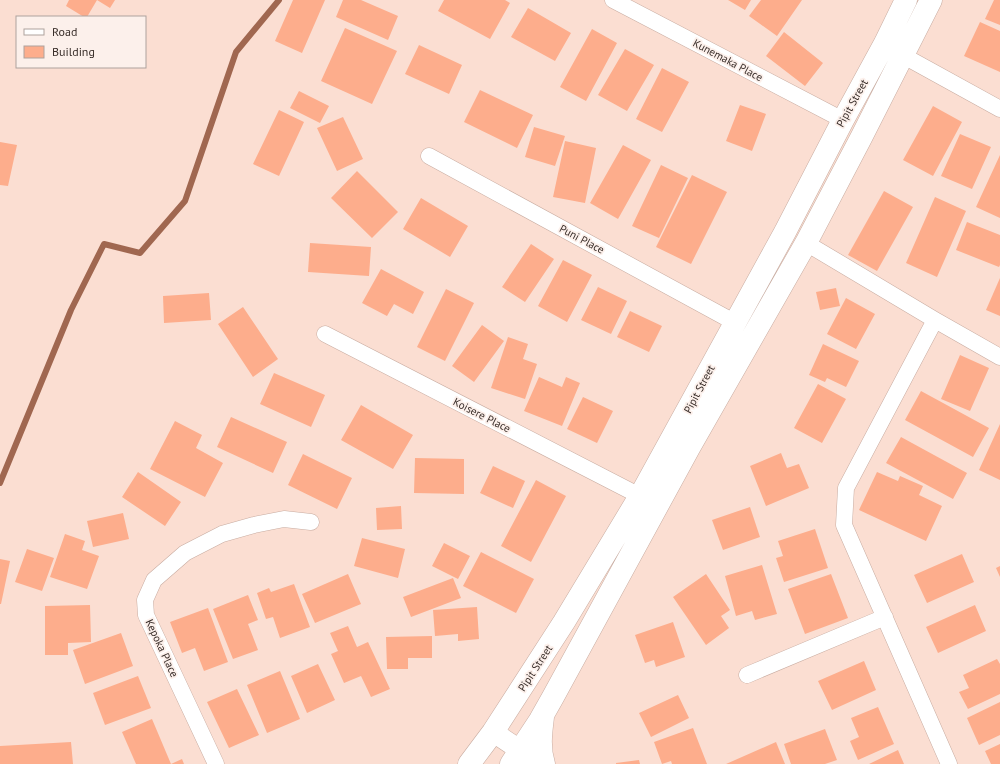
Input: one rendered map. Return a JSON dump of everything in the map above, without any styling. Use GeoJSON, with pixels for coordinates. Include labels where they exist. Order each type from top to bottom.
{"type":"FeatureCollection","features":[{"type":"Feature","properties":{"kind":"main road","name":"Pipit Street"},"geometry":{"type":"LineString","coordinates":[[469,764],[493,732],[564,622],[640,496],[734,322],[785,232],[885,43],[906,0]]}},
{"type":"Feature","properties":{"kind":"main road","name":"Pipit Street"},"geometry":{"type":"LineString","coordinates":[[522,759],[544,714],[696,436],[806,242],[931,0]]}},
{"type":"Feature","properties":{"kind":"main road"},"geometry":{"type":"LineString","coordinates":[[544,714],[540,737],[544,764]]}},
{"type":"Feature","properties":{"kind":"street","name":"Kunemaka Place"},"geometry":{"type":"LineString","coordinates":[[613,0],[843,120]]}},
{"type":"Feature","properties":{"kind":"street"},"geometry":{"type":"LineString","coordinates":[[902,55],[1000,109]]}},
{"type":"Feature","properties":{"kind":"street","name":"Puni Place"},"geometry":{"type":"LineString","coordinates":[[429,156],[734,322]]}},
{"type":"Feature","properties":{"kind":"street"},"geometry":{"type":"LineString","coordinates":[[806,242],[935,320],[1000,357]]}},
{"type":"Feature","properties":{"kind":"street"},"geometry":{"type":"LineString","coordinates":[[935,320],[846,488],[844,525],[949,764]]}},
{"type":"Feature","properties":{"kind":"street","name":"Koisere Place"},"geometry":{"type":"LineString","coordinates":[[325,334],[640,496]]}},
{"type":"Feature","properties":{"kind":"street","name":"Kepoka Place"},"geometry":{"type":"LineString","coordinates":[[216,764],[146,615],[145,600],[154,580],[185,553],[222,534],[254,525],[284,519],[311,522]]}},
{"type":"Feature","properties":{"kind":"street"},"geometry":{"type":"LineString","coordinates":[[747,675],[885,617]]}},
{"type":"Feature","properties":{"kind":"street"},"geometry":{"type":"LineString","coordinates":[[493,732],[522,759]]}},
{"type":"Feature","properties":{"kind":"building"},"geometry":{"type":"Polygon","coordinates":[[[69,0],[97,0],[88,16],[82,16],[66,6],[69,0]]]}},
{"type":"Feature","properties":{"kind":"building"},"geometry":{"type":"Polygon","coordinates":[[[97,0],[115,0],[110,8],[97,0]]]}},
{"type":"Feature","properties":{"kind":"building"},"geometry":{"type":"Polygon","coordinates":[[[293,0],[325,0],[302,53],[275,41],[293,0]]]}},
{"type":"Feature","properties":{"kind":"building"},"geometry":{"type":"Polygon","coordinates":[[[343,0],[361,0],[398,16],[388,40],[336,17],[343,0]]]}},
{"type":"Feature","properties":{"kind":"building"},"geometry":{"type":"Polygon","coordinates":[[[444,0],[505,0],[510,3],[490,39],[438,11],[444,0]]]}},
{"type":"Feature","properties":{"kind":"building"},"geometry":{"type":"Polygon","coordinates":[[[728,0],[751,0],[745,10],[728,0]]]}},
{"type":"Feature","properties":{"kind":"building"},"geometry":{"type":"Polygon","coordinates":[[[761,0],[802,0],[777,36],[749,16],[761,0]]]}},
{"type":"Feature","properties":{"kind":"building"},"geometry":{"type":"Polygon","coordinates":[[[994,0],[1000,0],[1000,25],[985,19],[994,0]]]}},
{"type":"Feature","properties":{"kind":"building"},"geometry":{"type":"Polygon","coordinates":[[[528,8],[571,33],[555,61],[511,37],[528,8]]]}},
{"type":"Feature","properties":{"kind":"building"},"geometry":{"type":"Polygon","coordinates":[[[980,22],[1000,31],[1000,72],[964,56],[980,22]]]}},
{"type":"Feature","properties":{"kind":"building"},"geometry":{"type":"Polygon","coordinates":[[[345,28],[397,51],[372,104],[321,81],[345,28]]]}},
{"type":"Feature","properties":{"kind":"building"},"geometry":{"type":"Polygon","coordinates":[[[592,29],[617,43],[586,101],[560,87],[592,29]]]}},
{"type":"Feature","properties":{"kind":"building"},"geometry":{"type":"Polygon","coordinates":[[[784,32],[823,63],[805,86],[766,56],[784,32]]]}},
{"type":"Feature","properties":{"kind":"building"},"geometry":{"type":"Polygon","coordinates":[[[419,45],[462,65],[449,94],[405,74],[419,45]]]}},
{"type":"Feature","properties":{"kind":"building"},"geometry":{"type":"Polygon","coordinates":[[[625,49],[654,65],[627,111],[598,95],[625,49]]]}},
{"type":"Feature","properties":{"kind":"building"},"geometry":{"type":"Polygon","coordinates":[[[662,68],[689,82],[662,132],[636,119],[662,68]]]}},
{"type":"Feature","properties":{"kind":"building"},"geometry":{"type":"Polygon","coordinates":[[[480,90],[533,115],[517,148],[464,122],[480,90]]]}},
{"type":"Feature","properties":{"kind":"building"},"geometry":{"type":"Polygon","coordinates":[[[299,91],[329,106],[320,123],[290,108],[299,91]]]}},
{"type":"Feature","properties":{"kind":"building"},"geometry":{"type":"Polygon","coordinates":[[[740,105],[766,114],[752,151],[726,141],[740,105]]]}},
{"type":"Feature","properties":{"kind":"building"},"geometry":{"type":"Polygon","coordinates":[[[933,106],[962,122],[933,176],[903,160],[933,106]]]}},
{"type":"Feature","properties":{"kind":"building"},"geometry":{"type":"Polygon","coordinates":[[[279,110],[304,122],[279,176],[253,164],[279,110]]]}},
{"type":"Feature","properties":{"kind":"building"},"geometry":{"type":"Polygon","coordinates":[[[343,117],[363,159],[337,171],[317,128],[343,117]]]}},
{"type":"Feature","properties":{"kind":"building"},"geometry":{"type":"Polygon","coordinates":[[[534,127],[565,136],[555,166],[525,157],[534,127]]]}},
{"type":"Feature","properties":{"kind":"building"},"geometry":{"type":"Polygon","coordinates":[[[960,134],[991,147],[972,189],[941,176],[960,134]]]}},
{"type":"Feature","properties":{"kind":"building"},"geometry":{"type":"Polygon","coordinates":[[[565,141],[596,148],[585,203],[553,197],[565,141]]]}},
{"type":"Feature","properties":{"kind":"building"},"geometry":{"type":"Polygon","coordinates":[[[0,142],[17,145],[8,186],[0,185],[0,142]]]}},
{"type":"Feature","properties":{"kind":"building"},"geometry":{"type":"Polygon","coordinates":[[[623,145],[651,160],[618,219],[590,203],[623,145]]]}},
{"type":"Feature","properties":{"kind":"building"},"geometry":{"type":"Polygon","coordinates":[[[1000,155],[1000,218],[976,207],[1000,155]]]}},
{"type":"Feature","properties":{"kind":"building"},"geometry":{"type":"Polygon","coordinates":[[[661,165],[688,178],[659,238],[632,226],[661,165]]]}},
{"type":"Feature","properties":{"kind":"building"},"geometry":{"type":"Polygon","coordinates":[[[357,171],[398,212],[372,238],[331,198],[357,171]]]}},
{"type":"Feature","properties":{"kind":"building"},"geometry":{"type":"Polygon","coordinates":[[[692,175],[727,192],[691,264],[656,247],[692,175]]]}},
{"type":"Feature","properties":{"kind":"building"},"geometry":{"type":"Polygon","coordinates":[[[884,191],[913,207],[877,271],[848,255],[884,191]]]}},
{"type":"Feature","properties":{"kind":"building"},"geometry":{"type":"Polygon","coordinates":[[[935,197],[966,211],[937,277],[906,263],[935,197]]]}},
{"type":"Feature","properties":{"kind":"building"},"geometry":{"type":"Polygon","coordinates":[[[421,198],[468,226],[450,257],[403,229],[421,198]]]}},
{"type":"Feature","properties":{"kind":"building"},"geometry":{"type":"Polygon","coordinates":[[[967,222],[1000,235],[999,267],[956,250],[967,222]]]}},
{"type":"Feature","properties":{"kind":"building"},"geometry":{"type":"Polygon","coordinates":[[[310,243],[371,247],[369,276],[308,272],[310,243]]]}},
{"type":"Feature","properties":{"kind":"building"},"geometry":{"type":"Polygon","coordinates":[[[531,244],[554,259],[525,302],[502,287],[531,244]]]}},
{"type":"Feature","properties":{"kind":"building"},"geometry":{"type":"Polygon","coordinates":[[[563,260],[592,275],[567,322],[538,306],[563,260]]]}},
{"type":"Feature","properties":{"kind":"building"},"geometry":{"type":"Polygon","coordinates":[[[381,269],[424,292],[413,314],[394,304],[387,316],[362,303],[381,269]]]}},
{"type":"Feature","properties":{"kind":"building"},"geometry":{"type":"Polygon","coordinates":[[[1000,278],[1000,316],[986,310],[1000,278]]]}},
{"type":"Feature","properties":{"kind":"building"},"geometry":{"type":"Polygon","coordinates":[[[598,287],[627,301],[611,334],[581,320],[598,287]]]}},
{"type":"Feature","properties":{"kind":"building"},"geometry":{"type":"Polygon","coordinates":[[[836,288],[840,306],[820,310],[816,292],[836,288]]]}},
{"type":"Feature","properties":{"kind":"building"},"geometry":{"type":"Polygon","coordinates":[[[446,289],[474,303],[445,361],[417,347],[446,289]]]}},
{"type":"Feature","properties":{"kind":"building"},"geometry":{"type":"Polygon","coordinates":[[[209,293],[211,320],[164,323],[163,296],[209,293]]]}},
{"type":"Feature","properties":{"kind":"building"},"geometry":{"type":"Polygon","coordinates":[[[846,298],[875,314],[856,349],[827,334],[846,298]]]}},
{"type":"Feature","properties":{"kind":"building"},"geometry":{"type":"Polygon","coordinates":[[[243,307],[278,359],[253,377],[218,324],[243,307]]]}},
{"type":"Feature","properties":{"kind":"building"},"geometry":{"type":"Polygon","coordinates":[[[630,311],[662,326],[649,352],[617,337],[630,311]]]}},
{"type":"Feature","properties":{"kind":"building"},"geometry":{"type":"Polygon","coordinates":[[[482,325],[504,341],[474,382],[452,366],[482,325]]]}},
{"type":"Feature","properties":{"kind":"building"},"geometry":{"type":"Polygon","coordinates":[[[508,337],[528,344],[523,359],[537,364],[525,399],[491,388],[508,337]]]}},
{"type":"Feature","properties":{"kind":"building"},"geometry":{"type":"Polygon","coordinates":[[[823,344],[859,361],[846,387],[827,378],[825,382],[809,375],[823,344]]]}},
{"type":"Feature","properties":{"kind":"building"},"geometry":{"type":"Polygon","coordinates":[[[960,355],[989,368],[970,411],[941,399],[960,355]]]}},
{"type":"Feature","properties":{"kind":"building"},"geometry":{"type":"Polygon","coordinates":[[[274,373],[325,395],[311,427],[260,404],[274,373]]]}},
{"type":"Feature","properties":{"kind":"building"},"geometry":{"type":"Polygon","coordinates":[[[539,377],[562,387],[566,377],[580,383],[562,426],[524,411],[539,377]]]}},
{"type":"Feature","properties":{"kind":"building"},"geometry":{"type":"Polygon","coordinates":[[[818,384],[846,399],[822,443],[794,428],[818,384]]]}},
{"type":"Feature","properties":{"kind":"building"},"geometry":{"type":"Polygon","coordinates":[[[921,391],[989,428],[973,457],[905,420],[921,391]]]}},
{"type":"Feature","properties":{"kind":"building"},"geometry":{"type":"Polygon","coordinates":[[[583,397],[613,411],[597,443],[567,429],[583,397]]]}},
{"type":"Feature","properties":{"kind":"building"},"geometry":{"type":"Polygon","coordinates":[[[361,405],[413,435],[393,469],[341,440],[361,405]]]}},
{"type":"Feature","properties":{"kind":"building"},"geometry":{"type":"Polygon","coordinates":[[[231,417],[287,442],[273,473],[217,447],[231,417]]]}},
{"type":"Feature","properties":{"kind":"building"},"geometry":{"type":"Polygon","coordinates":[[[175,421],[202,435],[196,448],[223,463],[205,497],[150,469],[175,421]]]}},
{"type":"Feature","properties":{"kind":"building"},"geometry":{"type":"Polygon","coordinates":[[[1000,424],[1000,480],[979,470],[1000,424]]]}},
{"type":"Feature","properties":{"kind":"building"},"geometry":{"type":"Polygon","coordinates":[[[901,437],[967,473],[953,499],[886,463],[901,437]]]}},
{"type":"Feature","properties":{"kind":"building"},"geometry":{"type":"Polygon","coordinates":[[[781,453],[787,468],[799,464],[809,488],[766,506],[750,466],[781,453]]]}},
{"type":"Feature","properties":{"kind":"building"},"geometry":{"type":"Polygon","coordinates":[[[303,454],[352,478],[337,509],[288,485],[303,454]]]}},
{"type":"Feature","properties":{"kind":"building"},"geometry":{"type":"Polygon","coordinates":[[[415,458],[464,459],[464,494],[414,493],[415,458]]]}},
{"type":"Feature","properties":{"kind":"building"},"geometry":{"type":"Polygon","coordinates":[[[493,466],[525,481],[513,508],[480,493],[493,466]]]}},
{"type":"Feature","properties":{"kind":"building"},"geometry":{"type":"Polygon","coordinates":[[[138,472],[181,502],[165,526],[122,497],[138,472]]]}},
{"type":"Feature","properties":{"kind":"building"},"geometry":{"type":"Polygon","coordinates":[[[877,472],[898,481],[900,476],[923,486],[919,495],[942,506],[926,541],[859,510],[877,472]]]}},
{"type":"Feature","properties":{"kind":"building"},"geometry":{"type":"Polygon","coordinates":[[[536,480],[566,496],[531,562],[501,546],[536,480]]]}},
{"type":"Feature","properties":{"kind":"building"},"geometry":{"type":"Polygon","coordinates":[[[401,506],[402,529],[377,530],[376,508],[401,506]]]}},
{"type":"Feature","properties":{"kind":"building"},"geometry":{"type":"Polygon","coordinates":[[[750,507],[760,537],[723,550],[712,520],[750,507]]]}},
{"type":"Feature","properties":{"kind":"building"},"geometry":{"type":"Polygon","coordinates":[[[123,513],[129,539],[93,547],[87,521],[123,513]]]}},
{"type":"Feature","properties":{"kind":"building"},"geometry":{"type":"Polygon","coordinates":[[[815,529],[828,568],[784,582],[776,558],[783,556],[778,541],[815,529]]]}},
{"type":"Feature","properties":{"kind":"building"},"geometry":{"type":"Polygon","coordinates":[[[65,534],[85,541],[82,550],[99,556],[87,589],[50,577],[65,534]]]}},
{"type":"Feature","properties":{"kind":"building"},"geometry":{"type":"Polygon","coordinates":[[[362,538],[405,549],[398,578],[354,566],[362,538]]]}},
{"type":"Feature","properties":{"kind":"building"},"geometry":{"type":"Polygon","coordinates":[[[444,543],[470,556],[458,579],[432,566],[444,543]]]}},
{"type":"Feature","properties":{"kind":"building"},"geometry":{"type":"Polygon","coordinates":[[[27,549],[54,558],[42,591],[15,582],[27,549]]]}},
{"type":"Feature","properties":{"kind":"building"},"geometry":{"type":"Polygon","coordinates":[[[481,552],[534,579],[516,613],[463,586],[481,552]]]}},
{"type":"Feature","properties":{"kind":"building"},"geometry":{"type":"Polygon","coordinates":[[[962,554],[974,582],[927,603],[914,575],[962,554]]]}},
{"type":"Feature","properties":{"kind":"building"},"geometry":{"type":"Polygon","coordinates":[[[0,559],[10,561],[1,604],[0,604],[0,559]]]}},
{"type":"Feature","properties":{"kind":"building"},"geometry":{"type":"Polygon","coordinates":[[[762,565],[777,614],[755,620],[752,611],[736,616],[725,576],[762,565]]]}},
{"type":"Feature","properties":{"kind":"building"},"geometry":{"type":"Polygon","coordinates":[[[1000,566],[1000,577],[996,568],[1000,566]]]}},
{"type":"Feature","properties":{"kind":"building"},"geometry":{"type":"Polygon","coordinates":[[[348,574],[361,604],[315,623],[302,594],[348,574]]]}},
{"type":"Feature","properties":{"kind":"building"},"geometry":{"type":"Polygon","coordinates":[[[706,574],[730,610],[721,616],[729,628],[706,645],[673,597],[706,574]]]}},
{"type":"Feature","properties":{"kind":"building"},"geometry":{"type":"Polygon","coordinates":[[[831,574],[848,618],[805,634],[788,589],[831,574]]]}},
{"type":"Feature","properties":{"kind":"building"},"geometry":{"type":"Polygon","coordinates":[[[453,578],[461,598],[411,617],[403,597],[453,578]]]}},
{"type":"Feature","properties":{"kind":"building"},"geometry":{"type":"Polygon","coordinates":[[[294,584],[310,627],[280,638],[273,617],[266,619],[257,593],[269,588],[271,592],[294,584]]]}},
{"type":"Feature","properties":{"kind":"building"},"geometry":{"type":"Polygon","coordinates":[[[248,595],[258,620],[248,624],[258,650],[233,659],[213,609],[248,595]]]}},
{"type":"Feature","properties":{"kind":"building"},"geometry":{"type":"Polygon","coordinates":[[[90,605],[91,642],[68,643],[68,655],[45,655],[45,606],[90,605]]]}},
{"type":"Feature","properties":{"kind":"building"},"geometry":{"type":"Polygon","coordinates":[[[975,605],[986,631],[938,653],[926,627],[975,605]]]}},
{"type":"Feature","properties":{"kind":"building"},"geometry":{"type":"Polygon","coordinates":[[[477,607],[479,639],[458,641],[458,634],[435,636],[433,610],[477,607]]]}},
{"type":"Feature","properties":{"kind":"building"},"geometry":{"type":"Polygon","coordinates":[[[208,608],[228,662],[204,671],[195,648],[182,653],[170,622],[208,608]]]}},
{"type":"Feature","properties":{"kind":"building"},"geometry":{"type":"Polygon","coordinates":[[[673,622],[685,657],[656,667],[654,660],[645,663],[635,635],[673,622]]]}},
{"type":"Feature","properties":{"kind":"building"},"geometry":{"type":"Polygon","coordinates":[[[348,626],[357,647],[368,642],[390,689],[371,697],[361,676],[344,683],[331,654],[338,651],[330,633],[348,626]]]}},
{"type":"Feature","properties":{"kind":"building"},"geometry":{"type":"Polygon","coordinates":[[[121,633],[133,666],[85,684],[73,650],[121,633]]]}},
{"type":"Feature","properties":{"kind":"building"},"geometry":{"type":"Polygon","coordinates":[[[432,636],[432,658],[408,658],[408,669],[387,669],[386,637],[432,636]]]}},
{"type":"Feature","properties":{"kind":"building"},"geometry":{"type":"Polygon","coordinates":[[[997,659],[1000,664],[1000,694],[968,709],[959,692],[969,688],[963,675],[997,659]]]}},
{"type":"Feature","properties":{"kind":"building"},"geometry":{"type":"Polygon","coordinates":[[[864,661],[876,690],[832,710],[818,681],[864,661]]]}},
{"type":"Feature","properties":{"kind":"building"},"geometry":{"type":"Polygon","coordinates":[[[318,664],[335,700],[307,713],[291,676],[318,664]]]}},
{"type":"Feature","properties":{"kind":"building"},"geometry":{"type":"Polygon","coordinates":[[[280,671],[300,719],[267,733],[247,685],[280,671]]]}},
{"type":"Feature","properties":{"kind":"building"},"geometry":{"type":"Polygon","coordinates":[[[138,676],[151,708],[105,725],[93,693],[138,676]]]}},
{"type":"Feature","properties":{"kind":"building"},"geometry":{"type":"Polygon","coordinates":[[[237,689],[259,735],[229,748],[207,702],[237,689]]]}},
{"type":"Feature","properties":{"kind":"building"},"geometry":{"type":"Polygon","coordinates":[[[678,695],[689,718],[651,737],[639,713],[678,695]]]}},
{"type":"Feature","properties":{"kind":"building"},"geometry":{"type":"Polygon","coordinates":[[[1000,702],[1000,735],[979,745],[967,718],[1000,702]]]}},
{"type":"Feature","properties":{"kind":"building"},"geometry":{"type":"Polygon","coordinates":[[[878,707],[894,744],[858,760],[850,741],[859,737],[851,718],[878,707]]]}},
{"type":"Feature","properties":{"kind":"building"},"geometry":{"type":"Polygon","coordinates":[[[152,719],[171,764],[136,764],[122,732],[152,719]]]}},
{"type":"Feature","properties":{"kind":"building"},"geometry":{"type":"Polygon","coordinates":[[[693,728],[707,764],[672,764],[671,761],[662,764],[654,742],[693,728]]]}},
{"type":"Feature","properties":{"kind":"building"},"geometry":{"type":"Polygon","coordinates":[[[825,729],[837,760],[825,764],[791,764],[784,744],[825,729]]]}},
{"type":"Feature","properties":{"kind":"building"},"geometry":{"type":"Polygon","coordinates":[[[71,742],[73,764],[0,764],[0,746],[71,742]]]}},
{"type":"Feature","properties":{"kind":"building"},"geometry":{"type":"Polygon","coordinates":[[[776,742],[785,764],[726,764],[776,742]]]}},
{"type":"Feature","properties":{"kind":"building"},"geometry":{"type":"Polygon","coordinates":[[[1000,744],[1000,764],[991,764],[985,751],[1000,744]]]}},
{"type":"Feature","properties":{"kind":"building"},"geometry":{"type":"Polygon","coordinates":[[[898,750],[904,764],[869,764],[898,750]]]}},
{"type":"Feature","properties":{"kind":"building"},"geometry":{"type":"Polygon","coordinates":[[[182,759],[184,764],[171,764],[182,759]]]}},
{"type":"Feature","properties":{"kind":"building"},"geometry":{"type":"Polygon","coordinates":[[[639,760],[640,764],[616,764],[616,763],[639,760]]]}},
{"type":"Feature","properties":{"kind":"waterway"},"geometry":{"type":"LineString","coordinates":[[0,483],[71,310],[104,244],[140,253],[185,201],[236,52],[279,0]]}}]}
